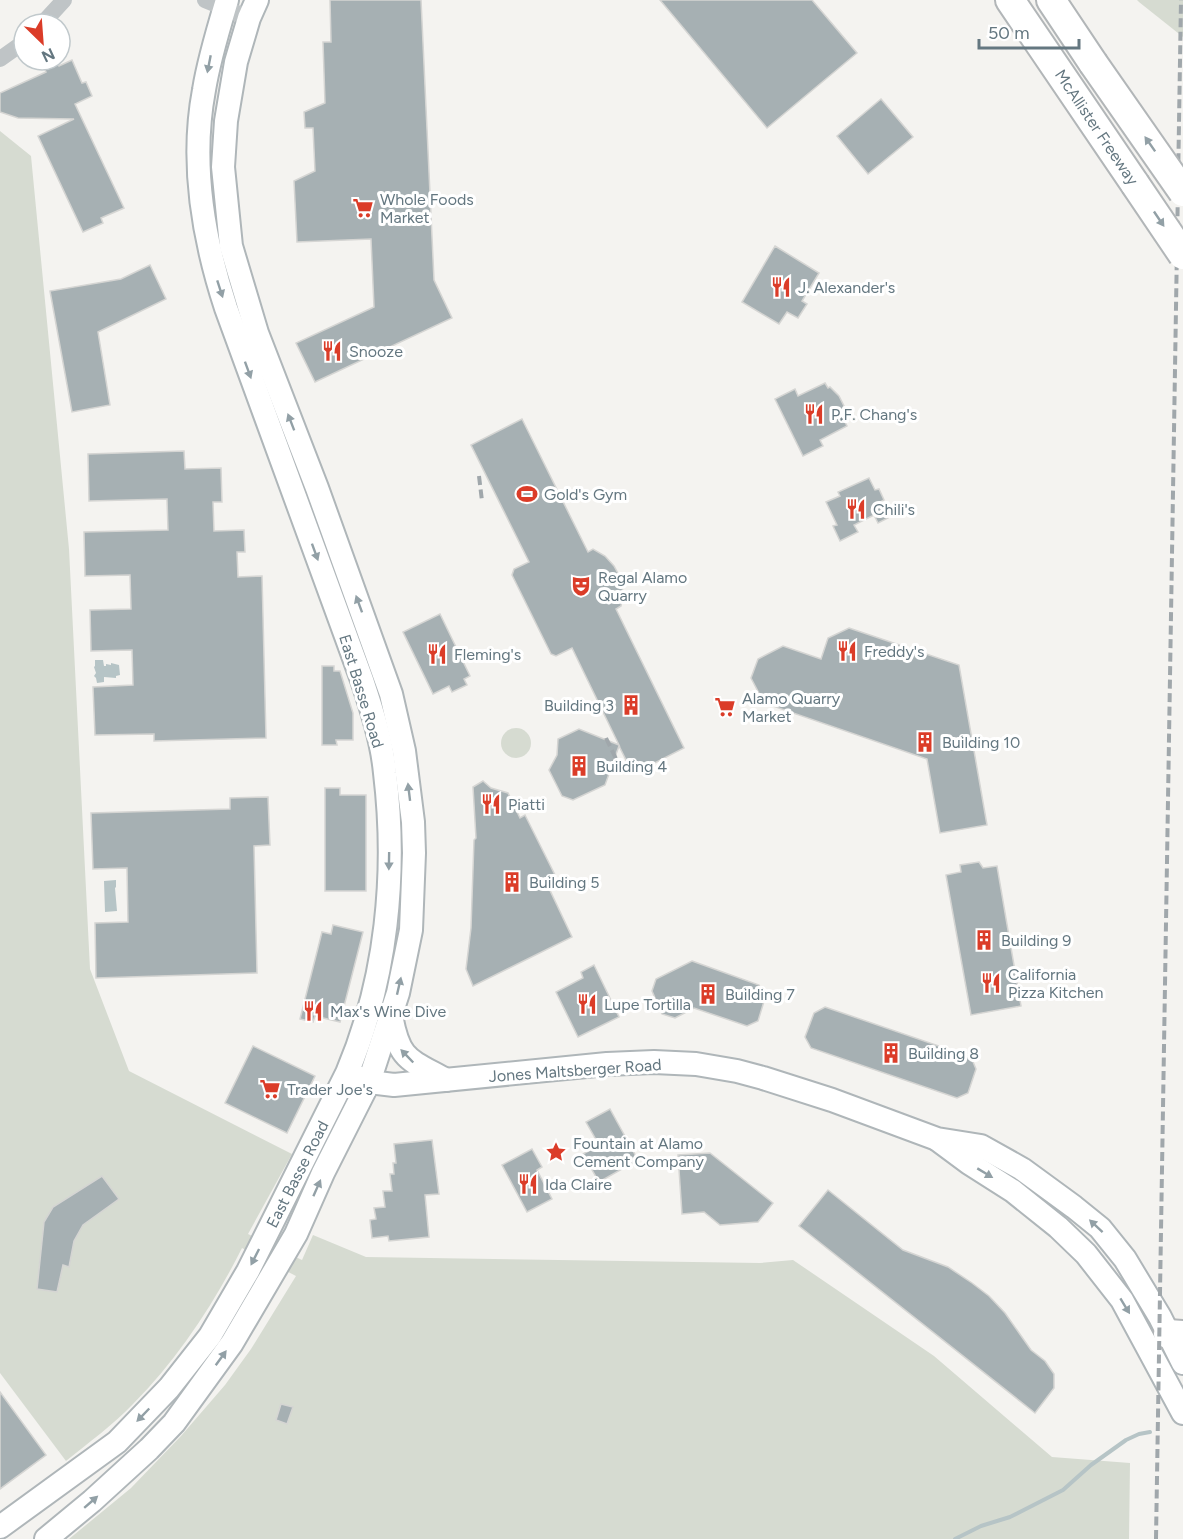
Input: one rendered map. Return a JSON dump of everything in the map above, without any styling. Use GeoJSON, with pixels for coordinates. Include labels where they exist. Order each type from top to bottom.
{"type":"FeatureCollection","features":[{"type":"Feature","properties":{"kind":"highway","name":"McAllister Freeway"},"geometry":{"type":"LineString","coordinates":[[1010,0],[1183,255]]}},
{"type":"Feature","properties":{"kind":"highway","name":"McAllister Freeway"},"geometry":{"type":"LineString","coordinates":[[1051,0],[1183,192]]}},
{"type":"Feature","properties":{"kind":"main road","name":"East Basse Road"},"geometry":{"type":"LineString","coordinates":[[46,1539],[92,1501],[174,1423],[232,1343],[296,1234],[323,1173],[369,1082],[391,1014],[411,930],[412,822],[402,741],[391,694],[381,662],[244,326],[216,276],[204,224],[199,152],[203,92],[219,2]]}},
{"type":"Feature","properties":{"kind":"main road","name":"East Basse Road"},"geometry":{"type":"LineString","coordinates":[[0,1527],[117,1442],[169,1388],[210,1336],[253,1262],[347,1073],[358,1046],[382,956],[389,895],[390,828],[385,771],[375,723],[244,326],[231,246],[223,167],[230,92],[253,9]]}},
{"type":"Feature","properties":{"kind":"main road"},"geometry":{"type":"LineString","coordinates":[[391,1014],[395,1038],[406,1056],[446,1080]]}},
{"type":"Feature","properties":{"kind":"main road","name":"Jones Maltsberger Road"},"geometry":{"type":"LineString","coordinates":[[347,1073],[369,1082],[394,1085],[608,1064],[654,1062],[696,1064],[763,1078],[832,1100],[937,1139],[981,1146],[994,1152],[1074,1207],[1100,1228],[1125,1259],[1176,1335],[1183,1363]]}},
{"type":"Feature","properties":{"kind":"main road","name":"Jones Maltsberger Road"},"geometry":{"type":"LineString","coordinates":[[937,1139],[1013,1191],[1058,1227],[1086,1254],[1122,1300],[1183,1413]]}},
{"type":"Feature","properties":{"kind":"street"},"geometry":{"type":"LineString","coordinates":[[53,12],[64,0]]}},
{"type":"Feature","properties":{"kind":"street"},"geometry":{"type":"LineString","coordinates":[[219,2],[253,9]]}},
{"type":"Feature","properties":{"kind":"shaded area"},"geometry":{"type":"Polygon","coordinates":[[[1137,0],[1183,0],[1183,37],[1139,2],[1137,0]]]}},
{"type":"Feature","properties":{"kind":"shaded area"},"geometry":{"type":"Polygon","coordinates":[[[0,131],[31,156],[69,549],[90,969],[129,1071],[292,1154],[248,1234],[302,1260],[313,1235],[366,1257],[760,1263],[793,1260],[934,1356],[1052,1457],[1130,1463],[1129,1539],[69,1539],[131,1488],[181,1436],[225,1385],[251,1349],[296,1276],[242,1248],[207,1310],[165,1369],[109,1427],[66,1461],[0,1373],[0,131]]]}},
{"type":"Feature","properties":{"kind":"shaded area"},"geometry":{"type":"Polygon","coordinates":[[[95,660],[103,660],[104,666],[111,665],[111,663],[119,665],[120,675],[116,678],[104,677],[104,682],[97,683],[94,676],[96,673],[95,660]]]}},
{"type":"Feature","properties":{"kind":"shaded area"},"geometry":{"type":"Polygon","coordinates":[[[516,728],[527,732],[531,743],[527,754],[516,758],[505,754],[501,743],[505,732],[516,728]]]}},
{"type":"Feature","properties":{"kind":"shaded area"},"geometry":{"type":"Polygon","coordinates":[[[116,880],[117,911],[105,912],[104,881],[116,880]]]}},
{"type":"Feature","properties":{"kind":"building"},"geometry":{"type":"Polygon","coordinates":[[[330,0],[421,0],[434,280],[452,318],[315,382],[296,343],[374,307],[371,239],[297,242],[294,181],[315,171],[313,128],[305,128],[304,112],[325,103],[323,42],[331,42],[330,0]]]}},
{"type":"Feature","properties":{"kind":"building"},"geometry":{"type":"Polygon","coordinates":[[[660,0],[812,0],[857,53],[767,128],[660,0]]]}},
{"type":"Feature","properties":{"kind":"building"},"geometry":{"type":"Polygon","coordinates":[[[72,60],[82,83],[86,82],[92,96],[75,104],[124,208],[101,218],[103,223],[83,232],[38,136],[74,119],[18,118],[0,112],[0,93],[46,72],[72,72],[72,60]]]}},
{"type":"Feature","properties":{"kind":"building"},"geometry":{"type":"Polygon","coordinates":[[[881,99],[913,137],[868,174],[837,136],[881,99]]]}},
{"type":"Feature","properties":{"kind":"building","name":"J. Alexander's"},"geometry":{"type":"Polygon","coordinates":[[[775,246],[819,273],[802,301],[807,304],[798,318],[787,312],[779,324],[742,302],[775,246]]]}},
{"type":"Feature","properties":{"kind":"building"},"geometry":{"type":"Polygon","coordinates":[[[150,265],[166,299],[98,332],[110,405],[72,412],[50,291],[121,279],[150,265]]]}},
{"type":"Feature","properties":{"kind":"building","name":"P.F. Chang's"},"geometry":{"type":"Polygon","coordinates":[[[825,383],[839,396],[845,408],[847,426],[820,440],[823,446],[803,456],[775,399],[795,389],[798,396],[825,383]]]}},
{"type":"Feature","properties":{"kind":"building"},"geometry":{"type":"Polygon","coordinates":[[[522,419],[588,552],[593,549],[605,556],[621,579],[623,593],[621,606],[616,609],[684,748],[633,774],[619,746],[605,785],[573,800],[562,796],[549,770],[557,755],[558,739],[579,729],[619,745],[572,648],[556,656],[551,654],[512,575],[514,569],[529,562],[471,445],[522,419]]]}},
{"type":"Feature","properties":{"kind":"building"},"geometry":{"type":"Polygon","coordinates":[[[184,451],[185,469],[221,468],[222,502],[213,502],[214,531],[244,530],[245,552],[237,552],[238,577],[262,576],[266,738],[154,741],[154,734],[95,735],[93,687],[133,685],[132,650],[91,651],[90,610],[131,609],[130,575],[85,576],[84,532],[168,530],[167,499],[89,501],[88,454],[184,451]]]}},
{"type":"Feature","properties":{"kind":"building","name":"Chili's"},"geometry":{"type":"Polygon","coordinates":[[[869,478],[875,490],[879,489],[884,500],[880,502],[888,518],[878,523],[874,515],[854,525],[858,532],[840,541],[833,526],[837,525],[826,502],[840,496],[838,492],[869,478]]]}},
{"type":"Feature","properties":{"kind":"building","name":"Fleming's"},"geometry":{"type":"Polygon","coordinates":[[[440,614],[470,676],[464,679],[467,685],[452,692],[449,686],[433,694],[403,632],[440,614]]]}},
{"type":"Feature","properties":{"kind":"building","name":"Building 10"},"geometry":{"type":"Polygon","coordinates":[[[849,628],[959,665],[987,825],[940,833],[927,759],[764,703],[751,678],[758,659],[783,646],[821,659],[828,638],[849,628]]]}},
{"type":"Feature","properties":{"kind":"building"},"geometry":{"type":"Polygon","coordinates":[[[322,666],[334,666],[334,671],[340,671],[353,713],[353,740],[336,740],[337,745],[322,745],[322,666]]]}},
{"type":"Feature","properties":{"kind":"building","name":"Building 5"},"geometry":{"type":"Polygon","coordinates":[[[483,781],[491,788],[508,793],[520,818],[525,815],[557,879],[547,884],[572,937],[473,986],[466,969],[471,928],[474,840],[476,838],[473,787],[483,781]]]}},
{"type":"Feature","properties":{"kind":"building"},"geometry":{"type":"Polygon","coordinates":[[[325,788],[340,788],[340,795],[366,795],[366,891],[325,891],[325,788]]]}},
{"type":"Feature","properties":{"kind":"building"},"geometry":{"type":"Polygon","coordinates":[[[268,797],[270,845],[254,846],[257,973],[96,978],[95,923],[128,922],[127,868],[93,869],[91,813],[230,809],[230,798],[268,797]]]}},
{"type":"Feature","properties":{"kind":"building","name":"Building 9"},"geometry":{"type":"Polygon","coordinates":[[[979,862],[983,868],[997,866],[1021,1006],[971,1015],[946,875],[961,872],[960,865],[979,862]]]}},
{"type":"Feature","properties":{"kind":"building"},"geometry":{"type":"Polygon","coordinates":[[[333,925],[363,932],[340,1022],[315,1016],[313,1022],[300,1019],[322,932],[331,934],[333,925]]]}},
{"type":"Feature","properties":{"kind":"building","name":"Building 7"},"geometry":{"type":"Polygon","coordinates":[[[692,961],[759,985],[765,998],[758,1021],[747,1026],[694,1008],[675,1018],[662,1014],[652,991],[656,979],[692,961]]]}},
{"type":"Feature","properties":{"kind":"building","name":"Lupe Tortilla"},"geometry":{"type":"Polygon","coordinates":[[[594,965],[619,1017],[578,1037],[556,992],[583,978],[581,972],[594,965]]]}},
{"type":"Feature","properties":{"kind":"building","name":"Building 8"},"geometry":{"type":"Polygon","coordinates":[[[825,1007],[971,1057],[976,1069],[968,1093],[957,1098],[811,1048],[805,1037],[814,1013],[825,1007]]]}},
{"type":"Feature","properties":{"kind":"building","name":"Trader Joe's"},"geometry":{"type":"Polygon","coordinates":[[[253,1046],[315,1076],[287,1133],[225,1103],[253,1046]]]}},
{"type":"Feature","properties":{"kind":"building"},"geometry":{"type":"Polygon","coordinates":[[[610,1109],[638,1160],[599,1182],[583,1154],[599,1145],[586,1122],[610,1109]]]}},
{"type":"Feature","properties":{"kind":"building"},"geometry":{"type":"Polygon","coordinates":[[[432,1140],[439,1194],[425,1195],[429,1237],[389,1241],[388,1236],[372,1238],[370,1220],[376,1219],[374,1208],[385,1207],[383,1191],[392,1191],[390,1174],[394,1174],[393,1163],[396,1163],[394,1144],[432,1140]]]}},
{"type":"Feature","properties":{"kind":"building","name":"Ida Claire"},"geometry":{"type":"Polygon","coordinates":[[[532,1149],[542,1167],[537,1170],[552,1199],[527,1212],[502,1165],[532,1149]]]}},
{"type":"Feature","properties":{"kind":"building"},"geometry":{"type":"Polygon","coordinates":[[[710,1153],[773,1203],[758,1222],[720,1225],[704,1212],[682,1214],[678,1155],[710,1153]]]}},
{"type":"Feature","properties":{"kind":"building"},"geometry":{"type":"Polygon","coordinates":[[[102,1176],[119,1199],[83,1225],[74,1241],[69,1267],[63,1265],[57,1292],[37,1289],[44,1222],[53,1207],[102,1176]]]}},
{"type":"Feature","properties":{"kind":"building"},"geometry":{"type":"Polygon","coordinates":[[[828,1190],[903,1250],[948,1267],[989,1296],[1005,1313],[1031,1350],[1045,1361],[1054,1374],[1054,1388],[1035,1413],[799,1226],[828,1190]]]}},
{"type":"Feature","properties":{"kind":"building"},"geometry":{"type":"Polygon","coordinates":[[[0,1392],[46,1455],[0,1489],[0,1392]]]}},
{"type":"Feature","properties":{"kind":"building"},"geometry":{"type":"Polygon","coordinates":[[[281,1404],[293,1407],[287,1424],[276,1420],[281,1404]]]}},
{"type":"Feature","properties":{"kind":"waterway"},"geometry":{"type":"LineString","coordinates":[[955,1539],[981,1526],[1010,1517],[1063,1490],[1091,1465],[1126,1440],[1150,1432]]}},
{"type":"Feature","properties":{"kind":"railway"},"geometry":{"type":"LineString","coordinates":[[1156,1539],[1181,0]]}},
{"type":"Feature","properties":{"kind":"railway"},"geometry":{"type":"LineString","coordinates":[[479,476],[482,501]]}},
{"type":"Feature","properties":{"kind":"railway"},"geometry":{"type":"LineString","coordinates":[[606,738],[619,765]]}},
{"type":"Feature","properties":{"kind":"place","name":"Whole Foods Market"},"geometry":{"type":"Point","coordinates":[363,208]}},
{"type":"Feature","properties":{"kind":"place","name":"J. Alexander's"},"geometry":{"type":"Point","coordinates":[781,287]}},
{"type":"Feature","properties":{"kind":"place","name":"Snooze"},"geometry":{"type":"Point","coordinates":[332,351]}},
{"type":"Feature","properties":{"kind":"place","name":"P.F. Chang's"},"geometry":{"type":"Point","coordinates":[814,414]}},
{"type":"Feature","properties":{"kind":"place","name":"Gold's Gym"},"geometry":{"type":"Point","coordinates":[527,494]}},
{"type":"Feature","properties":{"kind":"place","name":"Chili's"},"geometry":{"type":"Point","coordinates":[856,509]}},
{"type":"Feature","properties":{"kind":"place","name":"Regal Alamo Quarry"},"geometry":{"type":"Point","coordinates":[581,586]}},
{"type":"Feature","properties":{"kind":"place","name":"Freddy's"},"geometry":{"type":"Point","coordinates":[847,651]}},
{"type":"Feature","properties":{"kind":"place","name":"Fleming's"},"geometry":{"type":"Point","coordinates":[437,654]}},
{"type":"Feature","properties":{"kind":"place","name":"Building 3"},"geometry":{"type":"Point","coordinates":[631,705]}},
{"type":"Feature","properties":{"kind":"place","name":"Alamo Quarry Market"},"geometry":{"type":"Point","coordinates":[725,707]}},
{"type":"Feature","properties":{"kind":"place","name":"Building 10"},"geometry":{"type":"Point","coordinates":[925,742]}},
{"type":"Feature","properties":{"kind":"place","name":"Building 4"},"geometry":{"type":"Point","coordinates":[579,766]}},
{"type":"Feature","properties":{"kind":"place","name":"Piatti"},"geometry":{"type":"Point","coordinates":[491,804]}},
{"type":"Feature","properties":{"kind":"place","name":"Building 5"},"geometry":{"type":"Point","coordinates":[512,882]}},
{"type":"Feature","properties":{"kind":"place","name":"Building 9"},"geometry":{"type":"Point","coordinates":[984,940]}},
{"type":"Feature","properties":{"kind":"place","name":"California Pizza Kitchen"},"geometry":{"type":"Point","coordinates":[991,983]}},
{"type":"Feature","properties":{"kind":"place","name":"Building 7"},"geometry":{"type":"Point","coordinates":[708,994]}},
{"type":"Feature","properties":{"kind":"place","name":"Lupe Tortilla"},"geometry":{"type":"Point","coordinates":[587,1004]}},
{"type":"Feature","properties":{"kind":"place","name":"Max's Wine Dive"},"geometry":{"type":"Point","coordinates":[313,1011]}},
{"type":"Feature","properties":{"kind":"place","name":"Building 8"},"geometry":{"type":"Point","coordinates":[891,1053]}},
{"type":"Feature","properties":{"kind":"place","name":"Trader Joe's"},"geometry":{"type":"Point","coordinates":[270,1089]}},
{"type":"Feature","properties":{"kind":"place","name":"Fountain at Alamo Cement Company"},"geometry":{"type":"Point","coordinates":[556,1152]}},
{"type":"Feature","properties":{"kind":"place","name":"Ida Claire"},"geometry":{"type":"Point","coordinates":[528,1184]}}]}
